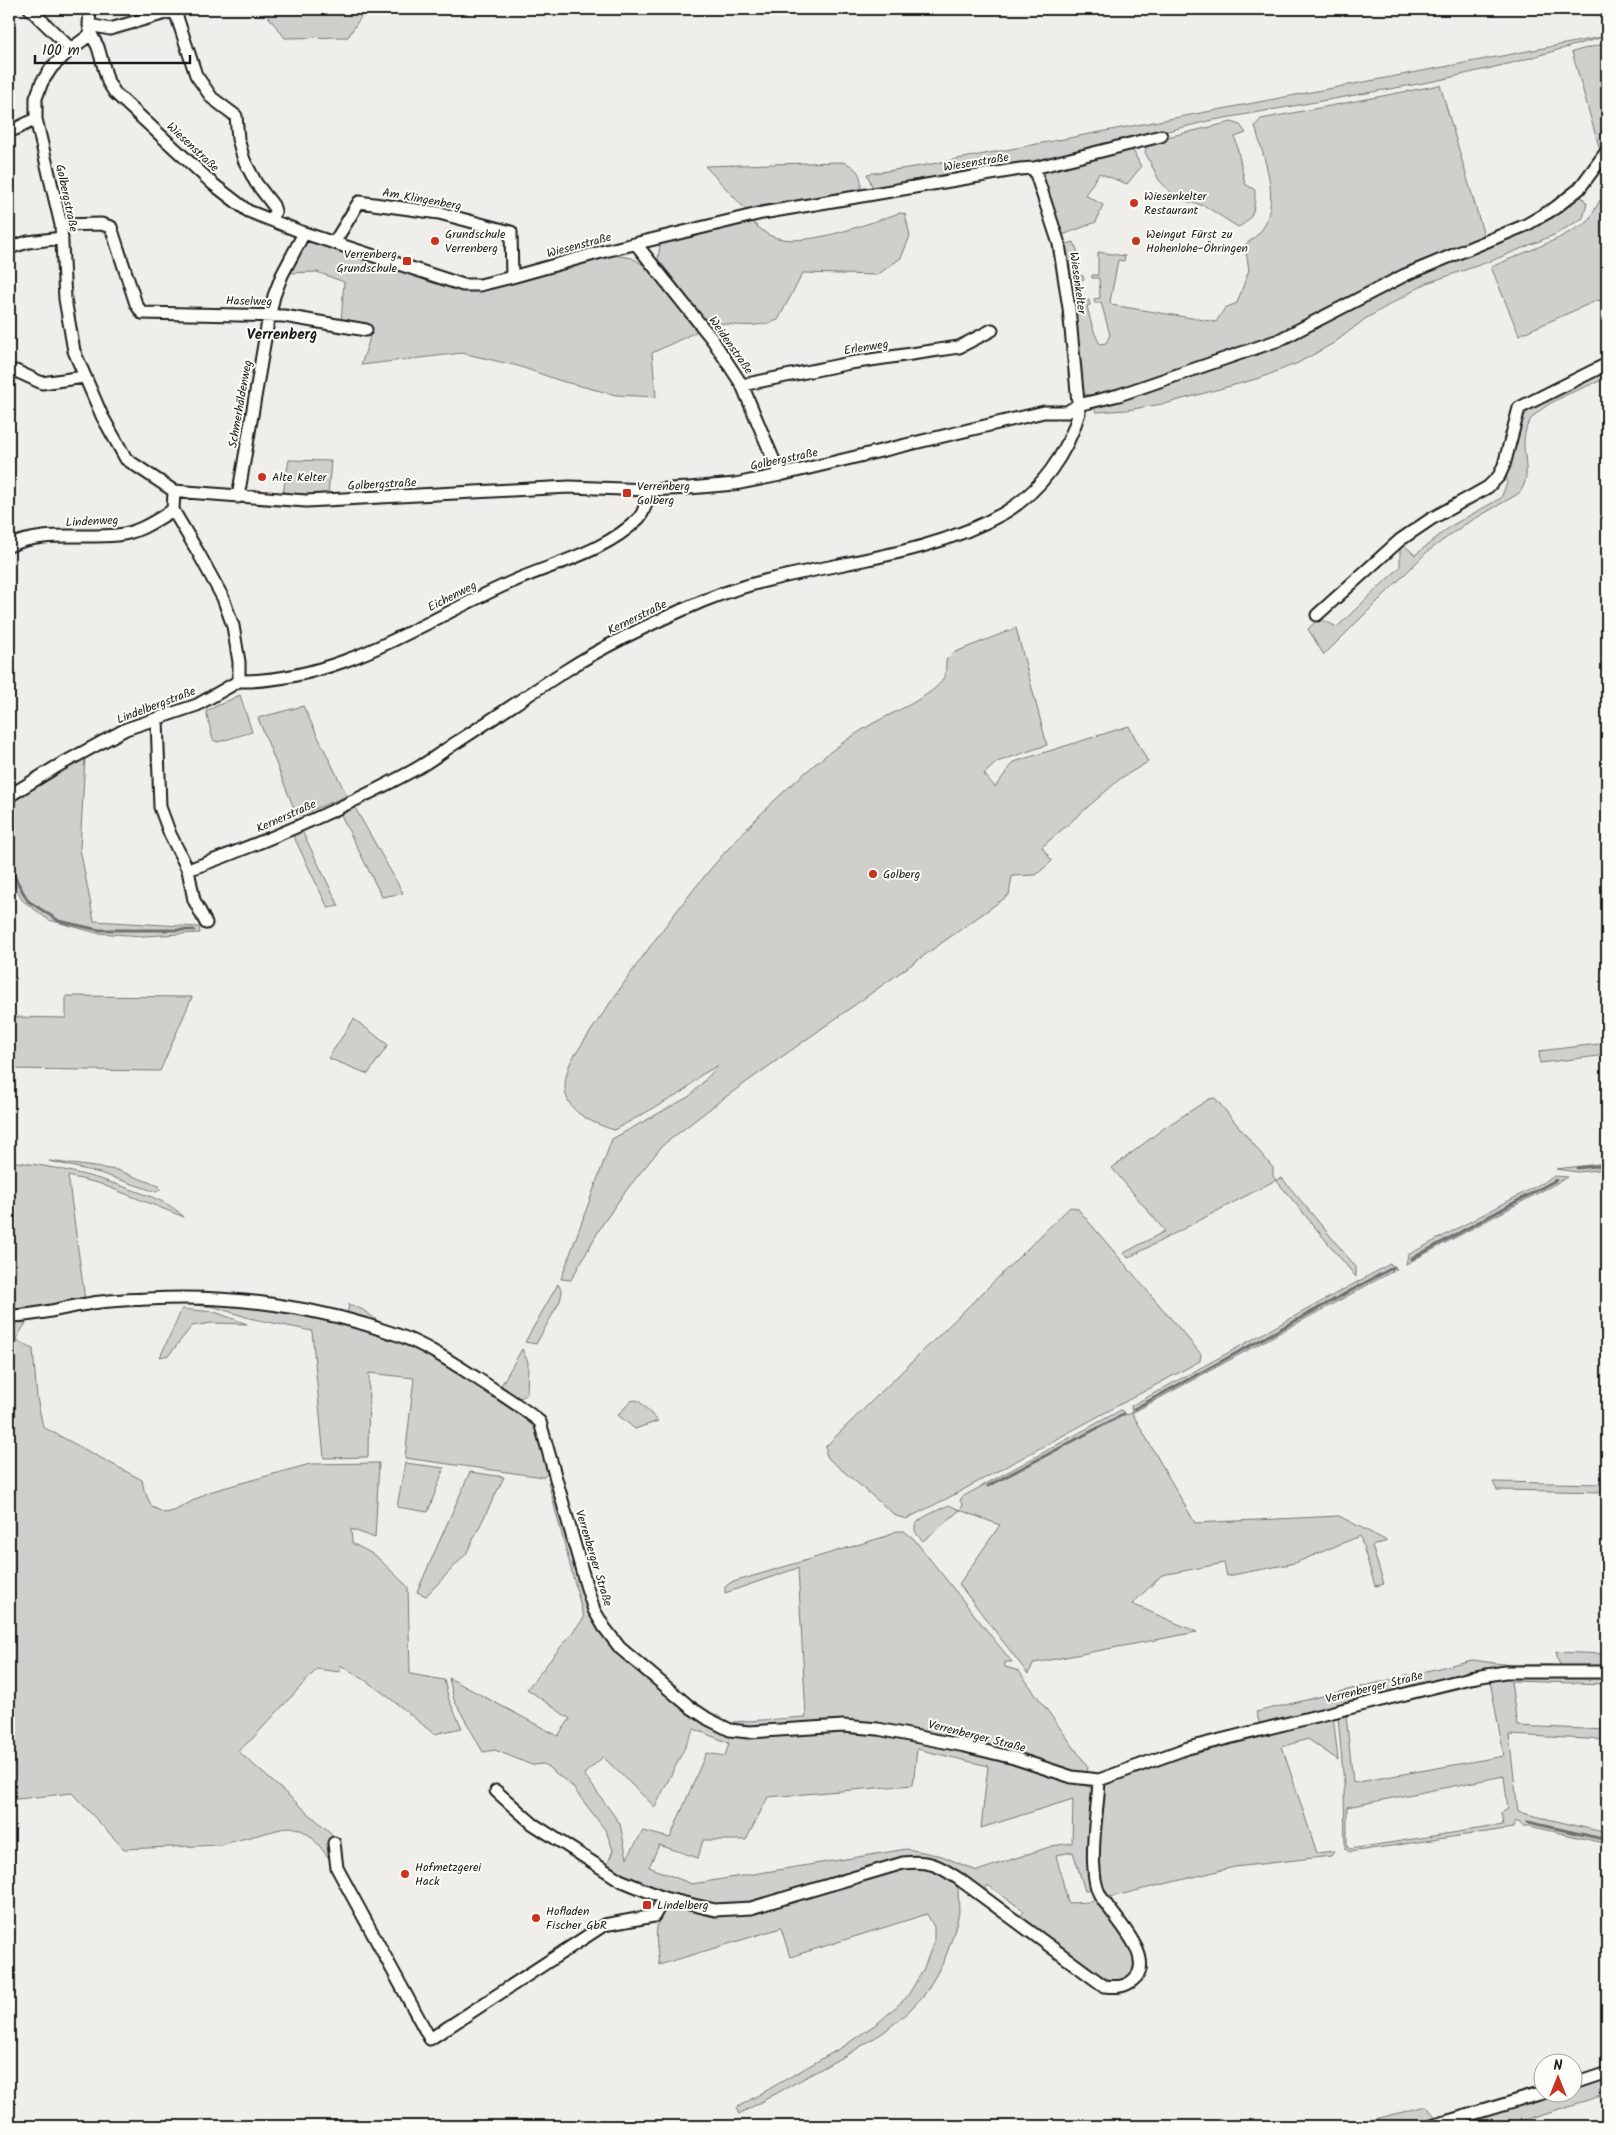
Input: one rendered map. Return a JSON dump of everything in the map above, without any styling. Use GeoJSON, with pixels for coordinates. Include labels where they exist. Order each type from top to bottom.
{"type":"FeatureCollection","features":[{"type":"Feature","properties":{"kind":"street"},"geometry":{"type":"LineString","coordinates":[[30,9],[71,49]]}},
{"type":"Feature","properties":{"kind":"street"},"geometry":{"type":"LineString","coordinates":[[90,9],[90,30],[110,29],[178,10],[196,76],[212,98],[236,116],[238,139],[244,160],[256,183],[273,205],[275,211],[273,221]]}},
{"type":"Feature","properties":{"kind":"street","name":"Golbergstraße"},"geometry":{"type":"LineString","coordinates":[[90,30],[52,67],[42,82],[36,98],[36,119],[61,225],[65,299],[74,351],[102,416],[126,459],[174,491],[238,497],[306,501],[570,487],[650,490],[735,484],[1044,412],[1067,412],[1078,405],[1119,395],[1279,340],[1405,275],[1526,225],[1555,208],[1579,189],[1607,151]]}},
{"type":"Feature","properties":{"kind":"street","name":"Wiesenstraße"},"geometry":{"type":"LineString","coordinates":[[90,30],[98,47],[108,82],[115,93],[213,184],[248,211],[304,233],[463,285],[480,285],[762,213],[1034,168],[1161,136]]}},
{"type":"Feature","properties":{"kind":"street"},"geometry":{"type":"LineString","coordinates":[[9,132],[36,119]]}},
{"type":"Feature","properties":{"kind":"street","name":"Wiesenkelter"},"geometry":{"type":"LineString","coordinates":[[1034,168],[1059,244],[1069,308],[1078,405]]}},
{"type":"Feature","properties":{"kind":"street","name":"Am Klingenberg"},"geometry":{"type":"LineString","coordinates":[[334,243],[359,202],[439,213],[511,232],[512,277]]}},
{"type":"Feature","properties":{"kind":"street","name":"Haselweg"},"geometry":{"type":"LineString","coordinates":[[61,225],[101,224],[111,228],[136,304],[142,313],[151,315],[270,315],[366,330]]}},
{"type":"Feature","properties":{"kind":"street","name":"Schmerhäldenweg"},"geometry":{"type":"LineString","coordinates":[[238,497],[270,315],[282,275],[304,233]]}},
{"type":"Feature","properties":{"kind":"street"},"geometry":{"type":"LineString","coordinates":[[9,248],[28,242],[62,238]]}},
{"type":"Feature","properties":{"kind":"street","name":"Weidenstraße"},"geometry":{"type":"LineString","coordinates":[[636,244],[712,339],[742,385],[780,475]]}},
{"type":"Feature","properties":{"kind":"street","name":"Erlenweg"},"geometry":{"type":"LineString","coordinates":[[742,385],[850,363],[959,347],[992,330]]}},
{"type":"Feature","properties":{"kind":"street"},"geometry":{"type":"LineString","coordinates":[[1317,615],[1400,540],[1431,519],[1469,500],[1488,487],[1499,476],[1504,465],[1519,408],[1607,364]]}},
{"type":"Feature","properties":{"kind":"street"},"geometry":{"type":"LineString","coordinates":[[16,371],[42,383],[84,377]]}},
{"type":"Feature","properties":{"kind":"street","name":"Kernerstraße"},"geometry":{"type":"LineString","coordinates":[[188,870],[245,849],[415,770],[567,669],[639,630],[706,600],[770,579],[907,551],[952,538],[1004,513],[1030,494],[1050,473],[1075,427],[1079,413],[1078,405]]}},
{"type":"Feature","properties":{"kind":"street","name":"Eichenweg"},"geometry":{"type":"LineString","coordinates":[[239,681],[260,681],[291,677],[365,655],[506,584],[593,548],[619,534],[640,517],[650,490]]}},
{"type":"Feature","properties":{"kind":"street"},"geometry":{"type":"LineString","coordinates":[[174,491],[173,510],[223,598],[237,643],[239,681]]}},
{"type":"Feature","properties":{"kind":"street","name":"Lindenweg"},"geometry":{"type":"LineString","coordinates":[[9,546],[46,536],[117,535],[141,529],[173,510]]}},
{"type":"Feature","properties":{"kind":"street","name":"Lindelbergstraße"},"geometry":{"type":"LineString","coordinates":[[9,796],[56,767],[118,733],[197,705],[239,681]]}},
{"type":"Feature","properties":{"kind":"street"},"geometry":{"type":"LineString","coordinates":[[156,719],[160,806],[170,834],[188,870],[194,900],[206,923]]}},
{"type":"Feature","properties":{"kind":"street","name":"Verrenberger Straße"},"geometry":{"type":"LineString","coordinates":[[9,1316],[27,1316],[89,1303],[180,1298],[252,1303],[312,1311],[354,1321],[400,1336],[456,1365],[519,1405],[540,1422],[586,1585],[594,1610],[604,1628],[620,1648],[690,1707],[730,1730],[749,1732],[844,1726],[878,1729],[965,1746],[1014,1758],[1072,1777],[1099,1780],[1188,1748],[1470,1678],[1505,1672],[1607,1672]]}},
{"type":"Feature","properties":{"kind":"street"},"geometry":{"type":"LineString","coordinates":[[496,1791],[533,1824],[620,1880],[664,1898],[715,1910],[751,1908],[903,1863],[930,1862],[959,1879],[1104,1986],[1123,1986],[1135,1979],[1139,1970],[1140,1960],[1137,1948],[1108,1908],[1099,1893],[1097,1885],[1093,1843],[1099,1780]]}},
{"type":"Feature","properties":{"kind":"street"},"geometry":{"type":"LineString","coordinates":[[334,1843],[337,1868],[430,2039],[604,1925],[654,1916],[664,1898]]}},
{"type":"Feature","properties":{"kind":"street"},"geometry":{"type":"LineString","coordinates":[[1584,2081],[1607,2073]]}},
{"type":"Feature","properties":{"kind":"street"},"geometry":{"type":"LineString","coordinates":[[1432,2126],[1534,2096]]}},
{"type":"Feature","properties":{"kind":"shaded area"},"geometry":{"type":"Polygon","coordinates":[[[264,9],[366,9],[348,37],[285,38],[264,9]]]}},
{"type":"Feature","properties":{"kind":"shaded area"},"geometry":{"type":"Polygon","coordinates":[[[1607,36],[1512,63],[1435,81],[1208,121],[1039,163],[882,189],[873,188],[867,174],[921,166],[1607,36]]]}},
{"type":"Feature","properties":{"kind":"shaded area"},"geometry":{"type":"Polygon","coordinates":[[[1607,43],[1607,142],[1601,154],[1572,52],[1607,43]]]}},
{"type":"Feature","properties":{"kind":"shaded area"},"geometry":{"type":"Polygon","coordinates":[[[1440,85],[1485,239],[1266,339],[1118,390],[1091,396],[1083,393],[1080,389],[1064,245],[1074,242],[1078,253],[1072,254],[1075,275],[1083,276],[1084,279],[1076,282],[1080,302],[1089,300],[1090,305],[1087,306],[1089,316],[1100,344],[1106,343],[1110,335],[1101,302],[1095,303],[1094,299],[1100,298],[1099,278],[1092,278],[1092,275],[1098,275],[1098,252],[1125,256],[1124,261],[1118,260],[1110,302],[1112,305],[1216,322],[1225,308],[1237,303],[1249,270],[1245,245],[1263,229],[1269,214],[1270,188],[1266,163],[1255,126],[1261,119],[1440,85]]]}},
{"type":"Feature","properties":{"kind":"shaded area"},"geometry":{"type":"Polygon","coordinates":[[[1232,122],[1240,125],[1246,133],[1235,137],[1245,184],[1255,190],[1255,202],[1250,217],[1238,227],[1205,206],[1177,199],[1159,180],[1145,152],[1148,142],[1232,122]]]}},
{"type":"Feature","properties":{"kind":"shaded area"},"geometry":{"type":"Polygon","coordinates":[[[1124,147],[1134,152],[1141,167],[1127,184],[1099,173],[1085,195],[1103,205],[1096,222],[1060,236],[1041,172],[1124,147]]]}},
{"type":"Feature","properties":{"kind":"shaded area"},"geometry":{"type":"Polygon","coordinates":[[[842,162],[852,166],[858,173],[861,182],[860,192],[749,213],[705,166],[842,162]]]}},
{"type":"Feature","properties":{"kind":"shaded area"},"geometry":{"type":"Polygon","coordinates":[[[1578,196],[1583,198],[1587,204],[1583,218],[1554,235],[1491,261],[1427,283],[1365,319],[1334,343],[1298,363],[1260,378],[1168,403],[1127,410],[1096,412],[1093,406],[1282,344],[1407,280],[1553,218],[1578,196]]]}},
{"type":"Feature","properties":{"kind":"shaded area"},"geometry":{"type":"Polygon","coordinates":[[[1600,200],[1607,202],[1607,304],[1598,300],[1519,335],[1491,267],[1557,239],[1588,222],[1600,200]]]}},
{"type":"Feature","properties":{"kind":"shaded area"},"geometry":{"type":"Polygon","coordinates":[[[900,213],[905,214],[910,236],[901,258],[877,275],[803,273],[778,320],[760,325],[733,325],[706,321],[658,259],[660,244],[668,240],[751,221],[769,235],[782,239],[798,240],[834,234],[900,213]]]}},
{"type":"Feature","properties":{"kind":"shaded area"},"geometry":{"type":"Polygon","coordinates":[[[312,240],[463,291],[487,288],[612,255],[632,258],[645,266],[698,331],[652,353],[656,397],[616,395],[561,381],[518,366],[462,353],[361,365],[369,341],[370,326],[341,322],[344,282],[317,272],[288,273],[303,243],[312,240]]]}},
{"type":"Feature","properties":{"kind":"shaded area"},"geometry":{"type":"Polygon","coordinates":[[[1607,368],[1607,378],[1575,391],[1533,416],[1528,424],[1524,443],[1526,476],[1524,485],[1518,494],[1464,525],[1427,552],[1324,655],[1308,629],[1319,618],[1337,627],[1400,567],[1400,549],[1404,545],[1415,555],[1451,526],[1501,498],[1507,483],[1506,468],[1520,423],[1530,408],[1607,368]]]}},
{"type":"Feature","properties":{"kind":"shaded area"},"geometry":{"type":"Polygon","coordinates":[[[289,460],[331,461],[328,495],[283,493],[289,460]]]}},
{"type":"Feature","properties":{"kind":"shaded area"},"geometry":{"type":"Polygon","coordinates":[[[1016,628],[1047,745],[997,762],[984,774],[995,787],[1014,762],[1129,726],[1148,762],[1121,778],[1042,847],[1052,861],[1036,875],[1012,876],[1009,895],[720,1101],[663,1145],[624,1193],[602,1225],[571,1280],[561,1279],[612,1139],[690,1096],[719,1065],[701,1075],[683,1092],[614,1130],[600,1125],[579,1113],[571,1106],[565,1086],[572,1059],[624,982],[680,907],[739,836],[806,772],[851,737],[875,722],[927,695],[941,682],[946,669],[946,660],[953,653],[1016,628]]]}},
{"type":"Feature","properties":{"kind":"shaded area"},"geometry":{"type":"Polygon","coordinates":[[[240,695],[252,732],[218,742],[213,740],[206,711],[240,695]]]}},
{"type":"Feature","properties":{"kind":"shaded area"},"geometry":{"type":"Polygon","coordinates":[[[303,706],[347,796],[297,816],[258,718],[303,706]]]}},
{"type":"Feature","properties":{"kind":"shaded area"},"geometry":{"type":"Polygon","coordinates":[[[85,757],[80,849],[94,921],[199,927],[200,933],[143,936],[97,933],[49,920],[22,900],[9,872],[9,800],[85,757]]]}},
{"type":"Feature","properties":{"kind":"shaded area"},"geometry":{"type":"Polygon","coordinates":[[[354,806],[403,893],[382,897],[340,813],[354,806]]]}},
{"type":"Feature","properties":{"kind":"shaded area"},"geometry":{"type":"Polygon","coordinates":[[[302,831],[339,906],[328,908],[293,835],[302,831]]]}},
{"type":"Feature","properties":{"kind":"shaded area"},"geometry":{"type":"Polygon","coordinates":[[[66,996],[192,997],[160,1071],[9,1069],[9,1017],[66,1018],[66,996]]]}},
{"type":"Feature","properties":{"kind":"shaded area"},"geometry":{"type":"Polygon","coordinates":[[[354,1019],[388,1045],[368,1074],[328,1058],[354,1019]]]}},
{"type":"Feature","properties":{"kind":"shaded area"},"geometry":{"type":"Polygon","coordinates":[[[1607,1043],[1607,1055],[1540,1063],[1539,1051],[1607,1043]]]}},
{"type":"Feature","properties":{"kind":"shaded area"},"geometry":{"type":"Polygon","coordinates":[[[1215,1098],[1273,1168],[1273,1176],[1276,1180],[1128,1258],[1124,1253],[1165,1231],[1112,1168],[1164,1128],[1209,1099],[1215,1098]]]}},
{"type":"Feature","properties":{"kind":"shaded area"},"geometry":{"type":"Polygon","coordinates":[[[9,1161],[72,1172],[118,1185],[160,1200],[184,1217],[98,1183],[68,1176],[85,1300],[48,1309],[9,1311],[9,1161]]]}},
{"type":"Feature","properties":{"kind":"shaded area"},"geometry":{"type":"Polygon","coordinates":[[[49,1161],[117,1170],[159,1186],[160,1190],[156,1192],[100,1173],[49,1161]]]}},
{"type":"Feature","properties":{"kind":"shaded area"},"geometry":{"type":"Polygon","coordinates":[[[1607,1163],[1607,1169],[1578,1172],[1556,1169],[1607,1163]]]}},
{"type":"Feature","properties":{"kind":"shaded area"},"geometry":{"type":"Polygon","coordinates":[[[1555,1176],[1568,1177],[1406,1264],[1408,1255],[1555,1176]]]}},
{"type":"Feature","properties":{"kind":"shaded area"},"geometry":{"type":"Polygon","coordinates":[[[1282,1178],[1356,1267],[1356,1277],[1276,1180],[1282,1178]]]}},
{"type":"Feature","properties":{"kind":"shaded area"},"geometry":{"type":"Polygon","coordinates":[[[1070,1207],[1077,1208],[1201,1354],[1200,1361],[948,1498],[906,1519],[896,1516],[829,1459],[826,1454],[826,1446],[1070,1207]]]}},
{"type":"Feature","properties":{"kind":"shaded area"},"geometry":{"type":"Polygon","coordinates":[[[1390,1264],[1397,1269],[1132,1413],[1131,1406],[1390,1264]]]}},
{"type":"Feature","properties":{"kind":"shaded area"},"geometry":{"type":"Polygon","coordinates":[[[558,1284],[562,1292],[560,1301],[536,1344],[525,1342],[558,1284]]]}},
{"type":"Feature","properties":{"kind":"shaded area"},"geometry":{"type":"Polygon","coordinates":[[[183,1301],[225,1303],[310,1315],[399,1340],[451,1368],[535,1422],[550,1470],[544,1477],[405,1458],[414,1378],[369,1373],[368,1457],[324,1458],[312,1331],[249,1318],[215,1307],[183,1304],[183,1301]]]}},
{"type":"Feature","properties":{"kind":"shaded area"},"geometry":{"type":"Polygon","coordinates":[[[349,1304],[363,1310],[385,1326],[347,1315],[349,1304]]]}},
{"type":"Feature","properties":{"kind":"shaded area"},"geometry":{"type":"Polygon","coordinates":[[[182,1309],[215,1312],[247,1324],[212,1323],[192,1326],[169,1355],[160,1357],[182,1309]]]}},
{"type":"Feature","properties":{"kind":"shaded area"},"geometry":{"type":"Polygon","coordinates":[[[9,1322],[26,1323],[15,1340],[33,1349],[37,1398],[43,1427],[142,1480],[144,1490],[152,1507],[165,1513],[174,1511],[209,1492],[310,1464],[379,1463],[375,1538],[351,1529],[352,1543],[376,1556],[408,1587],[410,1674],[444,1680],[449,1700],[462,1728],[434,1734],[400,1706],[353,1672],[340,1665],[340,1672],[317,1669],[252,1739],[238,1751],[332,1834],[329,1849],[331,1861],[308,1834],[288,1827],[220,1845],[124,1849],[72,1793],[9,1800],[9,1322]]]}},
{"type":"Feature","properties":{"kind":"shaded area"},"geometry":{"type":"Polygon","coordinates":[[[522,1349],[528,1362],[527,1394],[517,1398],[499,1389],[522,1349]]]}},
{"type":"Feature","properties":{"kind":"shaded area"},"geometry":{"type":"Polygon","coordinates":[[[631,1401],[639,1401],[658,1421],[635,1429],[618,1415],[631,1401]]]}},
{"type":"Feature","properties":{"kind":"shaded area"},"geometry":{"type":"Polygon","coordinates":[[[1121,1410],[1127,1415],[1132,1413],[1195,1523],[1339,1516],[1387,1541],[1372,1546],[1384,1584],[1375,1586],[1360,1536],[1295,1563],[1227,1576],[1224,1563],[1162,1575],[1132,1604],[1197,1632],[1034,1663],[1028,1674],[959,1584],[1000,1525],[960,1510],[963,1505],[960,1501],[962,1497],[1121,1410]]]}},
{"type":"Feature","properties":{"kind":"shaded area"},"geometry":{"type":"Polygon","coordinates":[[[405,1463],[444,1468],[428,1512],[397,1507],[405,1463]]]}},
{"type":"Feature","properties":{"kind":"shaded area"},"geometry":{"type":"Polygon","coordinates":[[[470,1472],[504,1477],[466,1554],[426,1596],[417,1592],[470,1472]]]}},
{"type":"Feature","properties":{"kind":"shaded area"},"geometry":{"type":"Polygon","coordinates":[[[548,1482],[555,1484],[599,1629],[729,1734],[857,1730],[961,1748],[1074,1780],[1091,1788],[1094,1794],[1095,1890],[1085,1891],[1073,1852],[1056,1855],[1068,1903],[1090,1902],[1098,1899],[1110,1920],[1127,1940],[1134,1955],[1133,1970],[1129,1979],[1113,1983],[1104,1980],[1019,1919],[1024,1911],[988,1885],[982,1892],[930,1859],[741,1907],[683,1901],[635,1883],[607,1866],[613,1850],[606,1831],[571,1785],[544,1764],[532,1765],[495,1750],[483,1752],[454,1700],[449,1678],[558,1736],[570,1719],[527,1689],[584,1618],[548,1482]],[[694,1729],[655,1807],[603,1757],[584,1774],[620,1824],[627,1858],[643,1831],[670,1838],[706,1753],[725,1756],[729,1743],[694,1729]],[[917,1749],[913,1785],[768,1797],[746,1840],[703,1840],[698,1858],[659,1845],[649,1867],[692,1884],[907,1849],[942,1856],[977,1871],[1052,1846],[1072,1843],[1073,1799],[981,1828],[988,1766],[917,1749]]]}},
{"type":"Feature","properties":{"kind":"shaded area"},"geometry":{"type":"Polygon","coordinates":[[[1493,1482],[1607,1484],[1607,1492],[1497,1490],[1493,1482]]]}},
{"type":"Feature","properties":{"kind":"shaded area"},"geometry":{"type":"Polygon","coordinates":[[[949,1505],[960,1510],[923,1541],[916,1533],[916,1524],[929,1515],[949,1505]]]}},
{"type":"Feature","properties":{"kind":"shaded area"},"geometry":{"type":"Polygon","coordinates":[[[896,1531],[904,1531],[913,1538],[1012,1662],[1005,1662],[1005,1667],[1019,1671],[1088,1767],[1087,1775],[926,1734],[737,1727],[733,1722],[806,1717],[798,1568],[725,1593],[725,1587],[730,1583],[887,1536],[896,1531]]]}},
{"type":"Feature","properties":{"kind":"shaded area"},"geometry":{"type":"Polygon","coordinates":[[[1556,1652],[1607,1654],[1607,1668],[1564,1667],[1559,1663],[1556,1652]]]}},
{"type":"Feature","properties":{"kind":"shaded area"},"geometry":{"type":"Polygon","coordinates":[[[1472,1660],[1511,1665],[1552,1665],[1550,1668],[1260,1725],[1256,1712],[1472,1660]]]}},
{"type":"Feature","properties":{"kind":"shaded area"},"geometry":{"type":"Polygon","coordinates":[[[1508,1676],[1607,1676],[1607,1684],[1511,1681],[1517,1726],[1607,1730],[1607,1740],[1509,1735],[1518,1812],[1607,1833],[1607,1844],[1530,1826],[1522,1826],[1519,1822],[1515,1822],[1513,1828],[1350,1852],[1345,1849],[1344,1784],[1338,1717],[1340,1713],[1472,1680],[1508,1676]],[[1490,1681],[1346,1715],[1353,1783],[1504,1756],[1490,1681]],[[1504,1776],[1347,1807],[1347,1846],[1350,1849],[1503,1825],[1501,1813],[1508,1809],[1504,1776]]]}},
{"type":"Feature","properties":{"kind":"shaded area"},"geometry":{"type":"Polygon","coordinates":[[[1333,1715],[1338,1760],[1308,1739],[1282,1747],[1317,1853],[1334,1851],[1331,1856],[1235,1867],[1106,1898],[1096,1866],[1104,1784],[1112,1778],[1189,1752],[1333,1715]]]}},
{"type":"Feature","properties":{"kind":"shaded area"},"geometry":{"type":"Polygon","coordinates":[[[904,1866],[930,1866],[953,1881],[958,1889],[959,1913],[953,1936],[944,1961],[925,1994],[907,2013],[884,2032],[850,2053],[739,2114],[736,2108],[844,2046],[879,2022],[907,1997],[923,1970],[934,1942],[934,1927],[927,1914],[790,1957],[781,1928],[659,1965],[656,1940],[658,1922],[661,1915],[666,1908],[673,1904],[715,1912],[904,1866]]]}},
{"type":"Feature","properties":{"kind":"shaded area"},"geometry":{"type":"Polygon","coordinates":[[[1607,2073],[1607,2094],[1584,2101],[1584,2081],[1607,2073]]]}},
{"type":"Feature","properties":{"kind":"shaded area"},"geometry":{"type":"Polygon","coordinates":[[[1534,2096],[1534,2102],[1582,2102],[1505,2126],[1348,2126],[1426,2106],[1441,2123],[1534,2096]]]}},
{"type":"Feature","properties":{"kind":"waterway"},"geometry":{"type":"LineString","coordinates":[[9,867],[28,901],[59,921],[99,930],[194,930]]}},
{"type":"Feature","properties":{"kind":"waterway"},"geometry":{"type":"LineString","coordinates":[[1577,1168],[1607,1165]]}},
{"type":"Feature","properties":{"kind":"waterway"},"geometry":{"type":"LineString","coordinates":[[1411,1259],[1556,1180]]}},
{"type":"Feature","properties":{"kind":"waterway"},"geometry":{"type":"LineString","coordinates":[[1134,1409],[1394,1267]]}},
{"type":"Feature","properties":{"kind":"waterway"},"geometry":{"type":"LineString","coordinates":[[988,1486],[1124,1414]]}},
{"type":"Feature","properties":{"kind":"waterway"},"geometry":{"type":"LineString","coordinates":[[1528,1822],[1607,1840]]}},
{"type":"Feature","properties":{"kind":"place","name":"Wiesenkelter Restaurant"},"geometry":{"type":"Point","coordinates":[1134,203]}},
{"type":"Feature","properties":{"kind":"place","name":"Grundschule Verrenberg"},"geometry":{"type":"Point","coordinates":[435,241]}},
{"type":"Feature","properties":{"kind":"place","name":"Weingut Fürst zu Hohenlohe-Öhringen"},"geometry":{"type":"Point","coordinates":[1136,241]}},
{"type":"Feature","properties":{"kind":"place","name":"Verrenberg Grundschule"},"geometry":{"type":"Point","coordinates":[407,261]}},
{"type":"Feature","properties":{"kind":"place","name":"Alte Kelter"},"geometry":{"type":"Point","coordinates":[262,477]}},
{"type":"Feature","properties":{"kind":"place","name":"Verrenberg Golberg"},"geometry":{"type":"Point","coordinates":[627,493]}},
{"type":"Feature","properties":{"kind":"place","name":"Golberg"},"geometry":{"type":"Point","coordinates":[873,874]}},
{"type":"Feature","properties":{"kind":"place","name":"Hofmetzgerei Hack"},"geometry":{"type":"Point","coordinates":[405,1874]}},
{"type":"Feature","properties":{"kind":"place","name":"Lindelberg"},"geometry":{"type":"Point","coordinates":[647,1905]}},
{"type":"Feature","properties":{"kind":"place","name":"Hofladen Fischer GbR"},"geometry":{"type":"Point","coordinates":[536,1918]}},
{"type":"Feature","properties":{"kind":"district","name":"Verrenberg"},"geometry":{"type":"Point","coordinates":[282,334]}}]}
